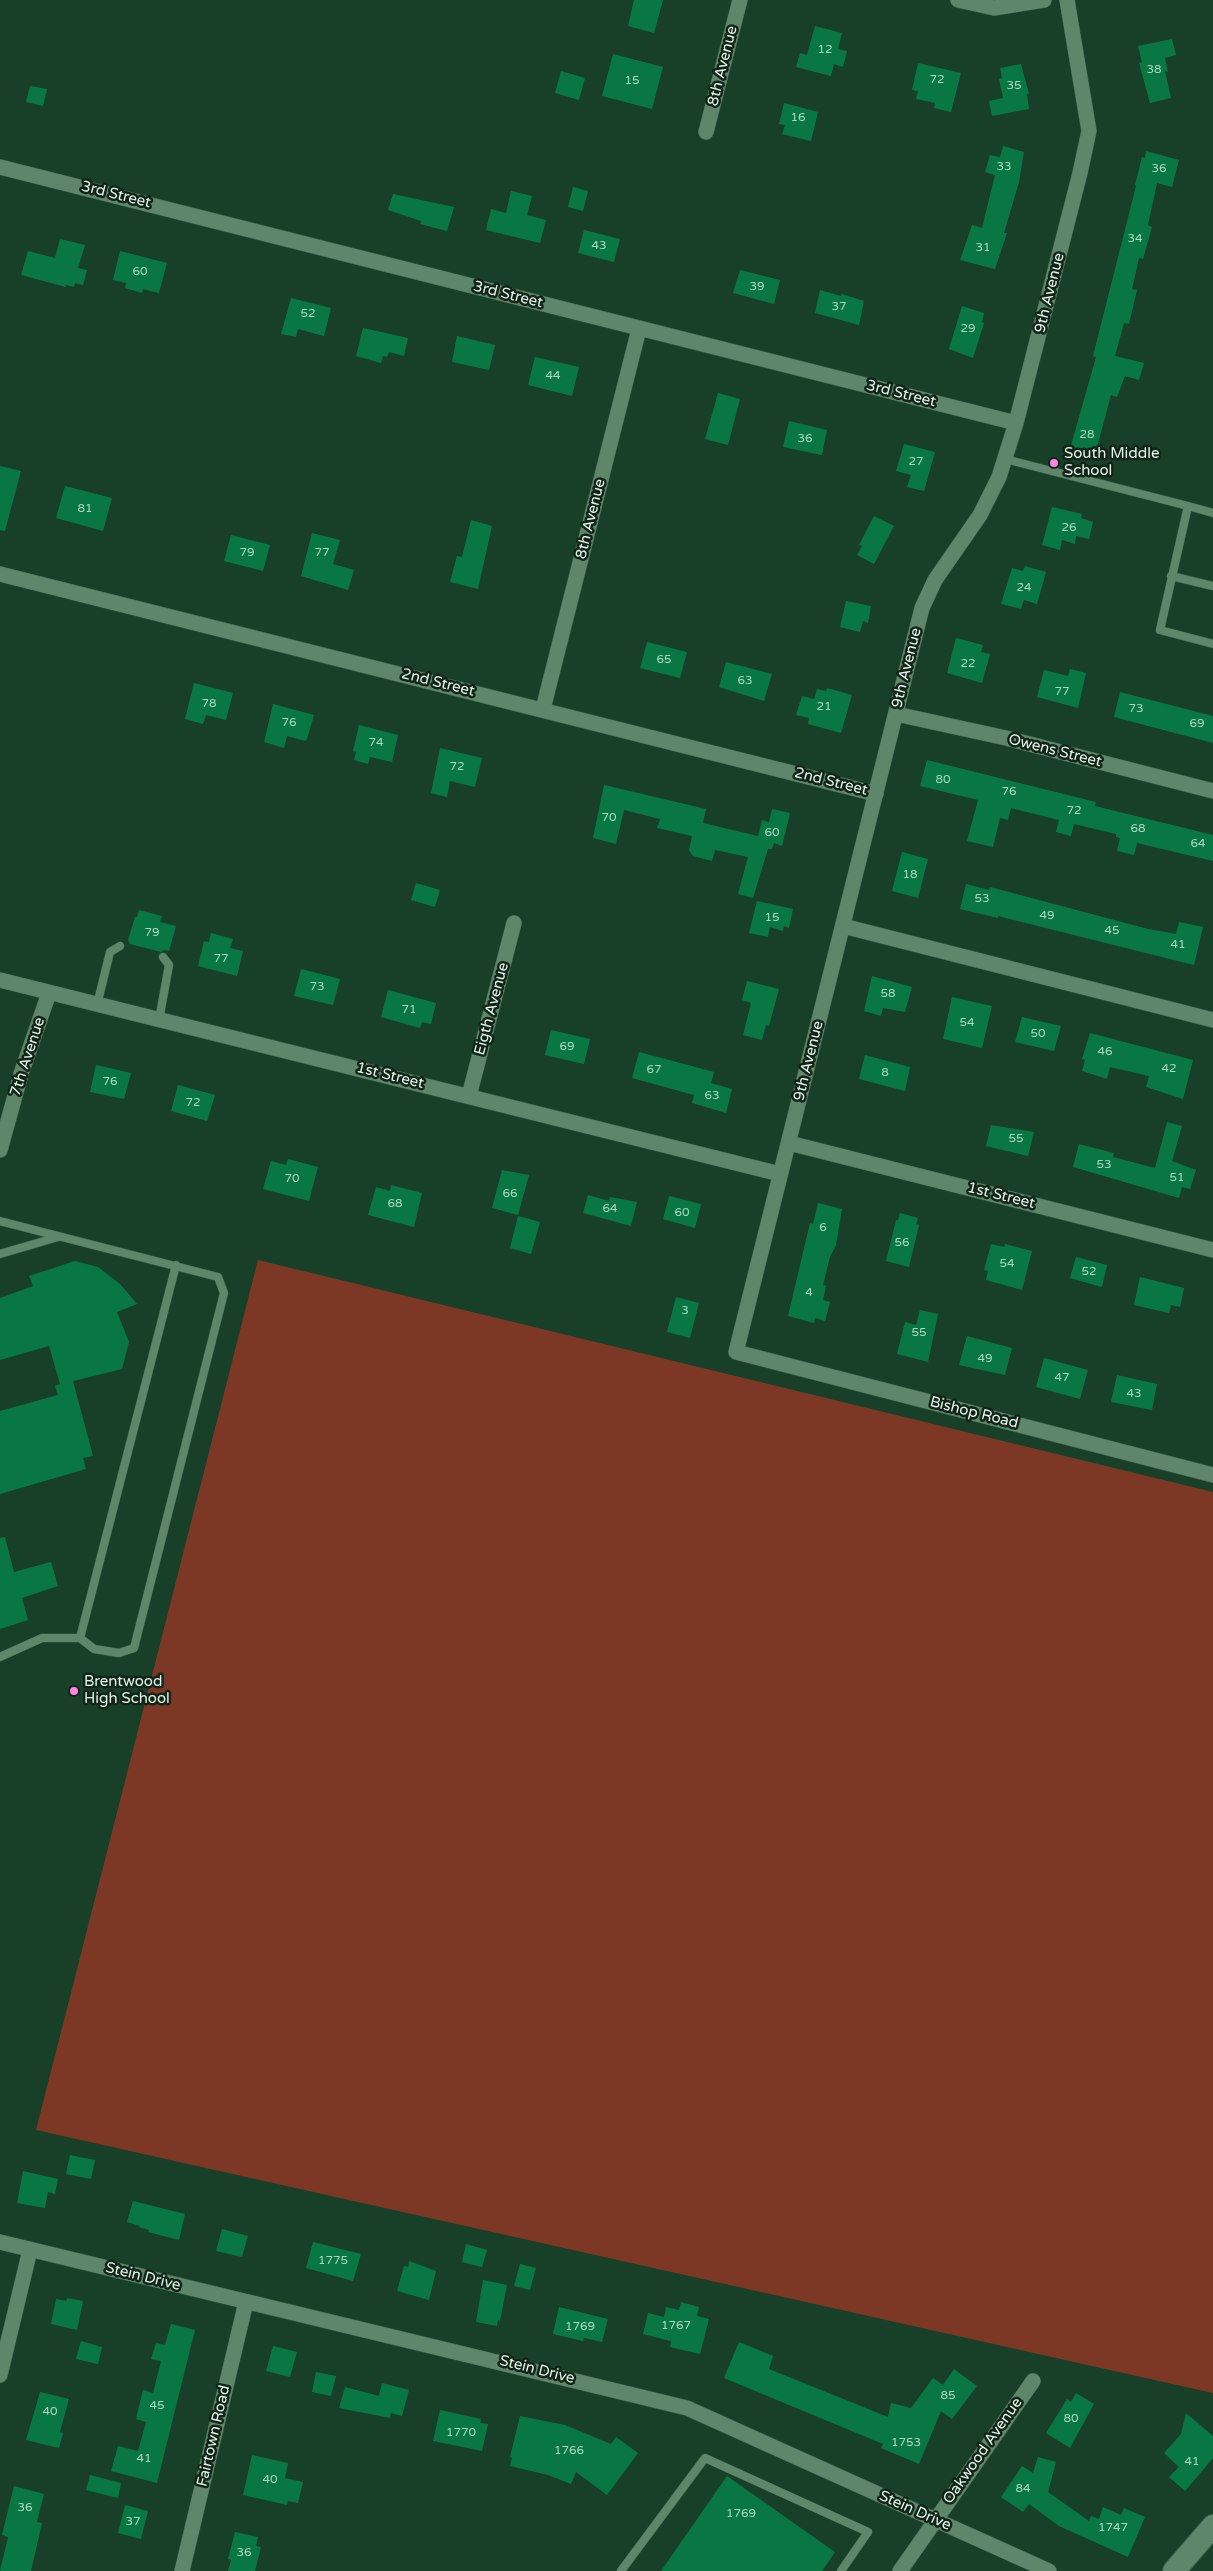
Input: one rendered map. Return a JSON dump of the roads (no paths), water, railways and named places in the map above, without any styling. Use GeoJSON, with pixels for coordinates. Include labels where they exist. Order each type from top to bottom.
{"type":"FeatureCollection","features":[{"type":"Feature","properties":{"kind":"street","name":"8th Avenue"},"geometry":{"type":"LineString","coordinates":[[706,132],[740,0]]}},
{"type":"Feature","properties":{"kind":"street"},"geometry":{"type":"LineString","coordinates":[[958,0],[994,8],[1044,0]]}},
{"type":"Feature","properties":{"kind":"street","name":"9th Avenue"},"geometry":{"type":"LineString","coordinates":[[736,1352],[922,608],[935,580],[980,515],[999,478],[1016,423],[1078,183],[1089,131],[1067,0]]}},
{"type":"Feature","properties":{"kind":"street","name":"3rd Street"},"geometry":{"type":"LineString","coordinates":[[0,167],[1016,423]]}},
{"type":"Feature","properties":{"kind":"street","name":"8th Avenue"},"geometry":{"type":"LineString","coordinates":[[543,709],[639,329]]}},
{"type":"Feature","properties":{"kind":"street","name":"2nd Street"},"geometry":{"type":"LineString","coordinates":[[0,574],[876,794]]}},
{"type":"Feature","properties":{"kind":"street","name":"Owens Street"},"geometry":{"type":"LineString","coordinates":[[896,714],[1006,738],[1213,791]]}},
{"type":"Feature","properties":{"kind":"street","name":"Eigth Avenue"},"geometry":{"type":"LineString","coordinates":[[469,1096],[514,923]]}},
{"type":"Feature","properties":{"kind":"street"},"geometry":{"type":"LineString","coordinates":[[843,926],[1213,1020]]}},
{"type":"Feature","properties":{"kind":"street","name":"1st Street"},"geometry":{"type":"LineString","coordinates":[[0,980],[780,1174]]}},
{"type":"Feature","properties":{"kind":"street","name":"7th Avenue"},"geometry":{"type":"LineString","coordinates":[[0,1150],[21,1074],[49,993]]}},
{"type":"Feature","properties":{"kind":"street","name":"1st Street"},"geometry":{"type":"LineString","coordinates":[[789,1143],[1213,1250]]}},
{"type":"Feature","properties":{"kind":"street","name":"Bishop Road"},"geometry":{"type":"LineString","coordinates":[[736,1352],[1213,1475]]}},
{"type":"Feature","properties":{"kind":"street","name":"Stein Drive"},"geometry":{"type":"LineString","coordinates":[[0,2242],[687,2408],[1049,2571]]}},
{"type":"Feature","properties":{"kind":"street"},"geometry":{"type":"LineString","coordinates":[[0,2375],[30,2250]]}},
{"type":"Feature","properties":{"kind":"street","name":"Fairtown Road"},"geometry":{"type":"LineString","coordinates":[[182,2571],[246,2302]]}},
{"type":"Feature","properties":{"kind":"street","name":"Oakwood Avenue"},"geometry":{"type":"LineString","coordinates":[[900,2571],[1033,2381]]}},
{"type":"Feature","properties":{"kind":"street"},"geometry":{"type":"LineString","coordinates":[[1174,2571],[1213,2526]]}},
{"type":"Feature","properties":{"kind":"lane"},"geometry":{"type":"LineString","coordinates":[[1005,459],[1213,513]]}},
{"type":"Feature","properties":{"kind":"lane"},"geometry":{"type":"LineString","coordinates":[[1188,506],[1160,630],[1213,644]]}},
{"type":"Feature","properties":{"kind":"lane"},"geometry":{"type":"LineString","coordinates":[[1171,576],[1213,586]]}},
{"type":"Feature","properties":{"kind":"lane"},"geometry":{"type":"LineString","coordinates":[[97,1005],[110,952],[120,946]]}},
{"type":"Feature","properties":{"kind":"lane"},"geometry":{"type":"LineString","coordinates":[[159,1020],[169,965],[163,957]]}},
{"type":"Feature","properties":{"kind":"lane"},"geometry":{"type":"LineString","coordinates":[[0,1222],[218,1277],[224,1293],[134,1648],[119,1653],[94,1649],[80,1638],[42,1638],[0,1657]]}},
{"type":"Feature","properties":{"kind":"lane"},"geometry":{"type":"LineString","coordinates":[[0,1254],[60,1237]]}},
{"type":"Feature","properties":{"kind":"lane"},"geometry":{"type":"LineString","coordinates":[[80,1638],[176,1266]]}},
{"type":"Feature","properties":{"kind":"lane"},"geometry":{"type":"LineString","coordinates":[[621,2571],[705,2458],[868,2532],[841,2571]]}},
{"type":"Feature","properties":{"kind":"place","name":"South Middle School"},"geometry":{"type":"Point","coordinates":[1054,463]}},
{"type":"Feature","properties":{"kind":"place","name":"Brentwood High School"},"geometry":{"type":"Point","coordinates":[74,1691]}}]}
